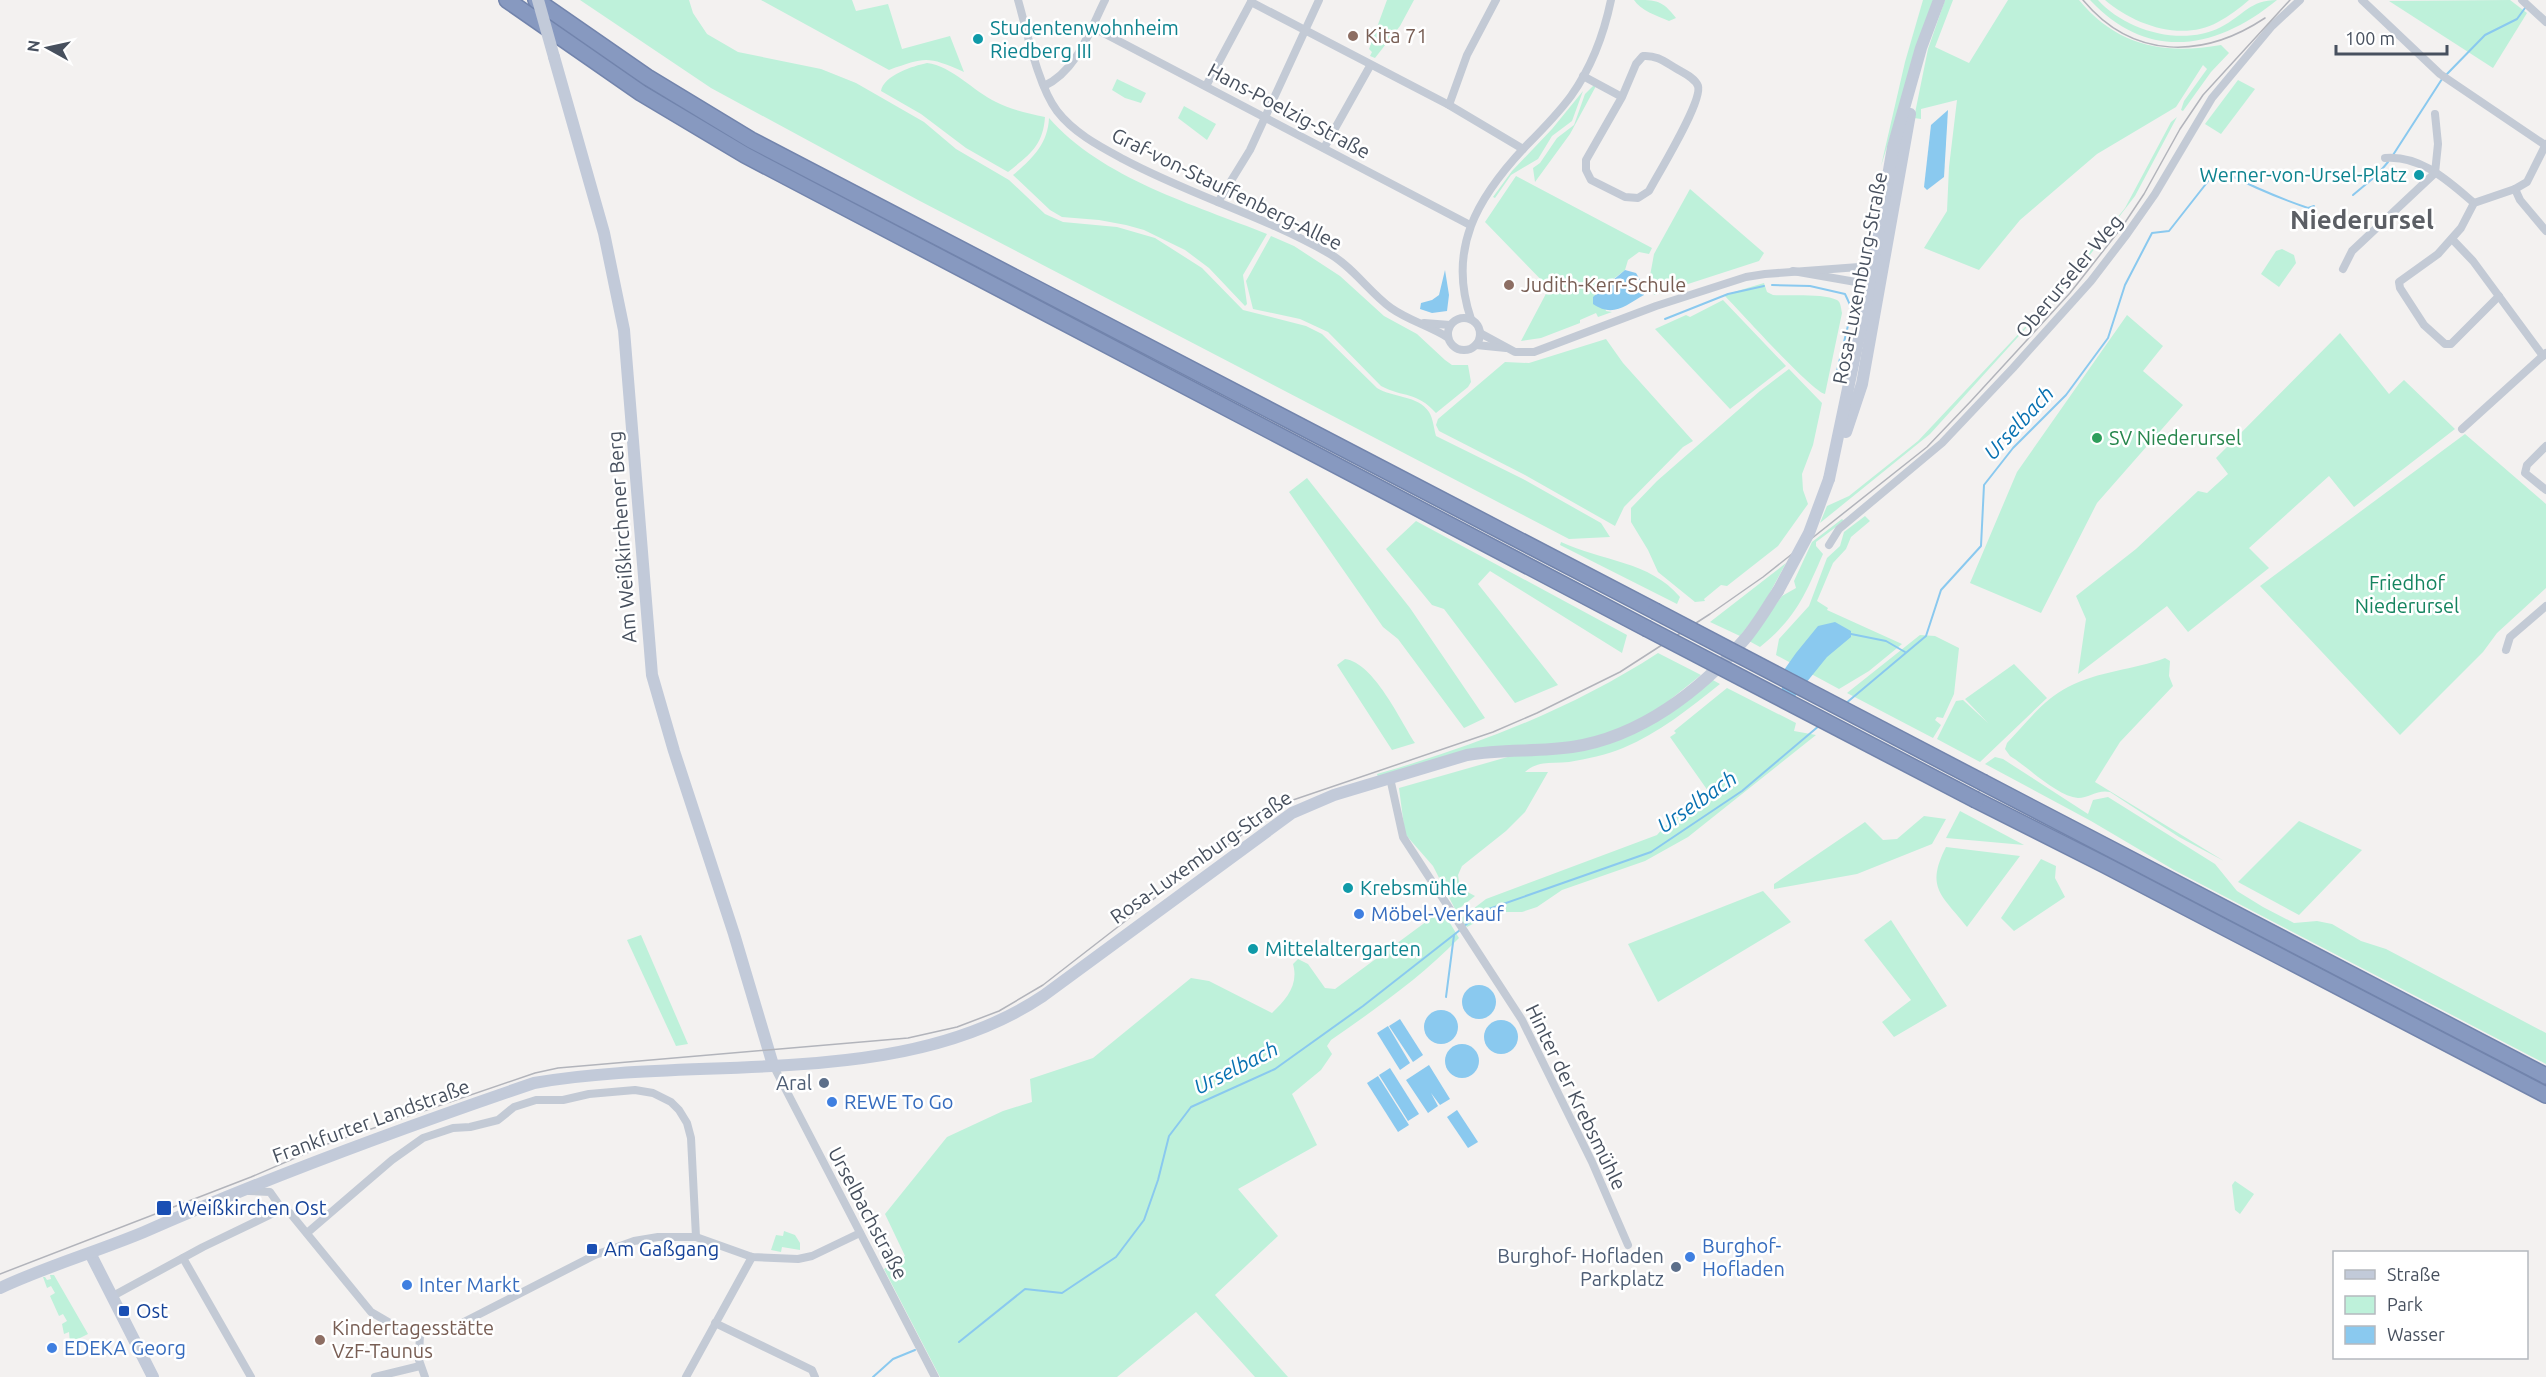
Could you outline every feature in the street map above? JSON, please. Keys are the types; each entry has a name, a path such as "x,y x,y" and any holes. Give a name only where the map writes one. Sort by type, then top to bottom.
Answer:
{"highway":[{"path":"507,0 641,93 745,155 1646,628 2546,1095"},
{"path":"537,0 647,77 761,145 2546,1076"}],"main road":[{"name":"Am Weißkirchener Berg","path":"537,0 604,233 624,330 652,675 674,751 734,934 772,1065"},
{"name":"Rosa-Luxemburg-Straße","path":"1829,479 1869,286 1893,147 1921,48 1939,0"},
{"name":"Rosa-Luxemburg-Straße","path":"772,1065 880,1055 949,1039 999,1020 1042,996 1292,813 1334,795 1421,768 1485,752 1549,749 1585,744 1624,733 1669,708 1706,679 1745,640 1778,591 1809,533 1862,384 1908,124 1913,80"},
{"name":"Frankfurter Landstraße","path":"0,1288 32,1273 90,1252 352,1146 534,1083 601,1075 772,1065"},
{"path":"90,1252 153,1377"}],"street":[{"name":"Graf-von-Stauffenberg-Allee","path":"1018,0 1044,86 1058,112 1083,136 1146,171 1261,220 1331,255 1355,273 1390,308 1448,337 1454,348 1466,351 1476,345 1506,348"},
{"path":"1044,86 1064,74 1105,0"},
{"path":"1218,202 1250,150 1266,118 1319,0"},
{"path":"1449,105 1467,55 1496,0"},
{"path":"1460,318 1463,289 1462,258 1470,225 1494,186 1523,149 1553,119 1571,96 1583,76 1606,25 1611,0"},
{"name":"Oberurseler Weg","path":"1829,545 1839,529 1942,443 2091,281 2155,194 2212,98 2272,26 2300,0"},
{"path":"2362,0 2440,74 2546,147 2527,182 2515,189 2474,203 2452,239 2438,255 2399,282 2400,288 2424,325 2445,344 2451,345 2499,296"},
{"path":"2522,0 2546,22"},
{"path":"1206,86 1251,1 1305,32 1449,105 1523,149"},
{"name":"Hans-Poelzig-Straße","path":"1092,27 1470,225"},
{"path":"1653,55 1663,60 1691,77 1698,86 1699,96 1692,113 1649,191 1638,198 1625,197 1591,180 1586,170 1586,160 1622,97 1636,64 1643,56 1653,55"},
{"path":"1324,148 1370,66"},
{"path":"1583,76 1622,97"},
{"path":"2343,269 2352,250 2435,173 2438,144 2434,114"},
{"path":"2385,158 2399,157 2424,165 2474,203"},
{"path":"2515,189 2520,200 2546,231"},
{"path":"2452,239 2473,261 2544,354 2462,429"},
{"name":"Graf-von-Stauffenberg-Allee","path":"1480,333 1522,354 1534,352 1656,306 1746,277 1793,271 1872,268"},
{"path":"1869,286 1881,280 1878,272 1872,268"},
{"name":"Graf-von-Stauffenberg-Allee","path":"1793,271 1869,286"},
{"path":"1463,289 1472,319 1478,325 1480,333 1476,345"},
{"path":"1448,337 1450,325 1460,318 1472,319"},
{"name":"Graf-von-Stauffenberg-Allee","path":"1420,323 1450,325"},
{"path":"2546,446 2527,465 2525,473 2546,490"},
{"path":"2506,650 2510,637 2546,606"},
{"name":"Hinter der Krebsmühle","path":"1390,778 1403,837 1522,1020 1622,1226 1628,1245"},
{"name":"Urselbachstraße","path":"772,1065 935,1377"},
{"path":"307,1233 392,1160 406,1149 415,1146 423,1138 453,1128 470,1127 498,1120 514,1107 536,1100 563,1100 589,1094 635,1090 653,1093 664,1098 679,1110 687,1122 691,1138 696,1238"},
{"path":"243,1191 270,1192 282,1209 290,1213 307,1233 371,1312 394,1326 420,1332 434,1332 458,1325 547,1278 627,1243 658,1237 696,1238 752,1257 779,1260 806,1258 860,1233"},
{"path":"111,1297 282,1209"},
{"path":"686,1377 752,1257"},
{"path":"183,1258 251,1377"},
{"path":"715,1323 812,1370 815,1377"},
{"path":"420,1332 418,1352 420,1366 425,1377"},
{"path":"375,1377 420,1366"}],"green space":[{"path":"580,0 689,0 693,13 707,34 738,52 821,69 856,83 924,122 956,149 1009,180 1045,214 1063,222 1117,227 1155,238 1202,268 1243,310 1306,326 1322,334 1377,388 1424,406 1432,417 1436,436 1523,479 1601,523 1610,537 1569,539 918,200 711,88"},
{"path":"761,0 852,0 856,11 888,4 902,49 950,36 964,72 942,63 926,60 889,70"},
{"path":"1387,0 1414,0 1400,26 1375,58 1370,56 1372,52 1369,49"},
{"path":"1634,0 1648,0 1663,4 1676,18 1669,21 1659,17 1645,10"},
{"path":"1923,0 1933,0 1881,166 1905,62"},
{"path":"1945,0 1953,0 1935,47 1969,63 2008,0 2079,0 2109,28 2143,44 2180,49 2221,45 2229,53 2211,72 2183,111 2181,110 2184,101 2207,69 2203,65 2176,107 2097,154 2020,220 1979,270 1924,248 1947,211 1949,167 1957,100 1921,109 1921,119 1914,118 1928,49"},
{"path":"2090,0 2098,0 2124,20 2155,33 2189,36 2221,27 2253,5 2277,0 2254,17 2230,30 2206,38 2182,42 2159,40 2135,33 2112,20"},
{"path":"2105,0 2249,0 2218,22 2189,31 2159,28 2144,23 2130,17"},
{"path":"2510,0 2527,13 2493,68 2389,1"},
{"path":"927,63 954,74 1002,105 1045,117 1044,127 1034,149 1008,172 966,148 921,114 881,91 887,80 893,76"},
{"path":"1117,79 1146,93 1141,103 1125,98 1112,90"},
{"path":"2238,80 2255,89 2221,134 2205,124"},
{"path":"1594,85 1596,86 1570,134 1535,182 1533,168 1540,163 1557,138 1574,125 1585,94"},
{"path":"1583,91 1572,121 1552,136 1538,159 1511,175 1495,198 1493,197 1512,171 1552,129"},
{"path":"1184,106 1216,124 1207,140 1178,118"},
{"path":"2177,117 2135,196 2076,273 1930,434 1820,523 1827,506 1849,496 1918,441 2057,293 2125,208 2171,122"},
{"path":"1049,118 1070,139 1122,173 1151,188 1267,234 1243,275 1247,304 1245,306 1209,268 1185,250 1144,230 1099,220 1062,217 1050,210 1013,175 1038,150 1046,136"},
{"path":"1516,176 1652,248 1649,254 1639,252 1628,260 1625,270 1598,291 1606,311 1612,312 1598,317 1596,313 1580,320 1580,323 1541,338 1521,341 1549,288 1485,222"},
{"path":"1690,189 1764,253 1759,261 1654,295 1650,276 1654,254"},
{"path":"1271,236 1294,246 1340,276 1384,316 1417,334 1452,365 1468,365 1471,382 1468,387 1436,413 1416,398 1381,386 1328,332 1300,319 1253,309 1246,281"},
{"path":"2282,249 2294,255 2296,263 2279,287 2261,274 2276,251"},
{"path":"1764,283 1767,292 1773,295 1824,296 1839,302 1842,313 1825,394 1805,379 1724,295"},
{"path":"1723,300 1786,366 1730,409 1655,329 1686,315 1690,317"},
{"name":"SV Niederursel","path":"2127,315 2163,346 2143,371 2183,405 2097,503 2041,613 1970,583 2017,472"},
{"path":"2340,333 2389,394 2404,380 2455,429 2354,507 2329,476 2249,548 2269,568 2188,632 2167,606 2078,674 2086,619 2076,596 2136,549 2198,491 2207,493 2228,474 2216,458"},
{"path":"1606,339 1623,363 1693,441 1683,447 1624,507 1615,526 1525,475 1439,431 1436,425 1438,419 1505,362 1529,363"},
{"path":"1789,369 1822,403 1813,445 1802,474 1803,490 1808,504 1778,546 1727,586 1721,585 1704,599 1705,601 1695,602 1658,572 1631,522 1631,508 1657,481 1760,391"},
{"name":"Friedhof Niederursel","path":"2465,434 2546,504 2546,588 2497,633 2483,652 2400,735 2260,586"},
{"path":"1307,478 1410,608 1485,718 1464,728 1398,639 1383,627 1289,492"},
{"path":"1865,516 1870,521 1851,537 1846,549 1833,563 1817,601 1828,608 1827,610 1902,644 1869,671 1839,689 1776,655 1779,639 1809,606 1827,558 1840,546 1844,532"},
{"path":"1842,519 1844,521 1816,542 1816,546 1823,554 1805,594 1791,616 1760,647 1749,641 1782,596 1796,588 1794,581 1812,542"},
{"path":"1416,521 1627,635 1622,653 1490,571 1478,584 1558,685 1515,703 1444,609 1432,605 1386,549"},
{"path":"1561,542 1624,563 1654,576 1680,597 1677,604 1560,545"},
{"path":"1786,563 1767,601 1740,636 1710,622"},
{"path":"1920,635 1935,636 1959,648 1954,694 1943,718 1937,717 1935,720 1941,725 1933,738 1847,693"},
{"path":"1658,653 1701,675 1661,707 1626,727 1580,742 1465,750 1378,777 1377,774 1486,738 1557,709 1592,692"},
{"path":"2165,658 2170,661 2169,676 2173,686 2120,742 2095,782 2224,861 2179,837 2110,792 2078,798 2061,792 2010,756 2005,749 2007,743 2035,712 2059,692 2091,677"},
{"path":"1345,659 1356,663 1376,681 1415,743 1392,750 1337,665"},
{"path":"2014,664 2047,698 1980,762 1937,739 1956,701 1963,700 1988,723 1965,699"},
{"path":"1711,679 1720,684 1674,719 1636,742 1603,755 1569,762 1540,764 1525,772 1548,772 1525,812 1506,831 1462,866 1458,875 1460,888 1475,896 1456,911 1433,866 1405,834 1399,788 1511,756 1601,746"},
{"path":"1727,688 1796,723 1794,731 1816,735 1688,837 1645,861 1562,890 1537,907 1522,912 1495,912 1467,927 1460,919 1486,899 1657,835 1669,822 1682,813 1713,798 1670,737 1676,733 1674,731"},
{"path":"1995,757 2003,759 2088,814 2093,800 2108,797 2215,864 2237,891 2263,907 2294,923 2317,921 2332,924 2361,941 2386,949 2546,1033 2546,1064 2174,870 2091,821 1985,764"},
{"path":"1960,811 2024,845 1946,838"},
{"path":"1924,816 1946,819 1932,844 1857,874 1774,889 1774,884 1865,822 1883,840 1897,839"},
{"path":"2299,821 2362,850 2299,915 2238,882"},
{"path":"1946,847 2020,856 1967,927 1939,890 1937,872"},
{"path":"2041,859 2056,866 2055,878 2065,897 2014,931 2001,918"},
{"path":"1763,891 1791,922 1658,1002 1628,944"},
{"path":"1442,910 1459,938 1413,979 1331,1040 1327,1046 1332,1054 1321,1070 1292,1094 1317,1145 1238,1189 1278,1236 1215,1295 1288,1377 1255,1377 1196,1312 1117,1377 940,1377 884,1269 905,1256 885,1214 947,1137 1003,1111 1032,1102 1030,1079 1093,1058 1191,978 1209,981 1272,1013 1290,992 1294,979 1293,964 1298,959 1308,964 1325,988 1335,989"},
{"path":"1891,920 1947,1006 1894,1037 1882,1022 1911,1000 1864,940"},
{"path":"641,935 688,1044 676,1046 627,940"},
{"path":"2235,1181 2254,1194 2240,1214 2235,1210 2232,1185"},
{"path":"784,1231 795,1235 800,1243 800,1250 782,1247 781,1252 771,1250 776,1235 783,1236"},
{"path":"50,1275 54,1275 88,1334 70,1343 69,1332 64,1334 62,1324 67,1321 63,1314 59,1316 50,1296 55,1293 51,1286 47,1288 43,1277 47,1280 51,1279"}],"water":[{"path":"1948,110 1944,177 1927,190 1924,187 1931,125"},
{"path":"1445,270 1449,295 1447,311 1432,313 1420,309 1421,303 1439,295"},
{"path":"1625,270 1636,273 1642,283 1644,295 1613,310 1600,308 1593,304 1593,297"},
{"path":"1835,622 1851,631 1851,637 1827,657 1793,699 1781,696 1784,670 1796,653 1818,626"},
{"path":"1479,985 1491,990 1496,1002 1491,1014 1479,1019 1467,1014 1462,1002 1467,990"},
{"path":"1441,1010 1453,1015 1458,1027 1453,1039 1441,1044 1429,1039 1424,1027 1429,1015"},
{"path":"1400,1019 1423,1055 1413,1062 1389,1026"},
{"path":"1501,1020 1513,1025 1518,1037 1513,1049 1501,1054 1489,1049 1484,1037 1489,1025"},
{"path":"1388,1026 1410,1063 1400,1070 1377,1033"},
{"path":"1462,1044 1474,1049 1479,1061 1474,1073 1462,1078 1450,1073 1445,1061 1450,1049"},
{"path":"1429,1065 1450,1099 1440,1105 1431,1093 1438,1106 1428,1113 1406,1080"},
{"path":"1390,1068 1419,1114 1408,1121 1379,1075"},
{"path":"1378,1076 1409,1125 1398,1132 1367,1083"},
{"path":"1457,1110 1478,1142 1468,1148 1447,1117"}],"waterway":[{"name":"Urselbach","path":"2446,75 2485,35 2517,19 2525,8"},
{"name":"Urselbach","path":"2393,155 2442,79"},
{"name":"Urselbach","path":"2353,195 2377,175 2388,162"},
{"name":"Urselbach","path":"1845,704 1926,636 1941,590 1981,546 1984,485 2013,448 2066,395 2108,338 2125,285 2152,233 2169,231 2209,180 2226,173 2256,188 2308,208 2314,206"},
{"path":"1772,285 1810,286 1845,294 1852,309 1837,371"},
{"path":"1665,319 1728,294 1764,286"},
{"path":"1851,634 1886,641 1905,652"},
{"name":"Urselbach","path":"1464,926 1486,910 1651,852 1742,791 1820,725"},
{"name":"Urselbach","path":"959,1342 1025,1289 1062,1293 1116,1257 1144,1220 1158,1180 1169,1136 1191,1107 1275,1069 1363,1006 1460,930"},
{"path":"1446,997 1454,935"},
{"name":"Urselbach","path":"873,1377 893,1359 915,1350"}],"tram line":[{"path":"2083,0 2103,20 2124,34 2146,43 2170,47 2193,46 2217,41 2265,18"},
{"path":"0,1274 251,1177 330,1143 535,1073 558,1068 908,1038 957,1027 999,1011 1043,985 1186,874 1290,801 1493,732 1620,672 1763,577 1927,447 2070,293 2122,227 2144,194 2180,129 2203,95 2290,0"}],"place":[{"name":"Kita 71","path":"1353,36"},
{"name":"Studentenwohnheim Riedberg III","path":"978,39"},
{"name":"Werner-von-Ursel-Platz","path":"2419,175"},
{"name":"Judith-Kerr-Schule","path":"1509,285"},
{"name":"SV Niederursel","path":"2097,438"},
{"name":"Krebsmühle","path":"1348,888"},
{"name":"Möbel-Verkauf","path":"1359,914"},
{"name":"Mittelaltergarten","path":"1253,949"},
{"name":"Aral","path":"824,1083"},
{"name":"REWE To Go","path":"832,1102"},
{"name":"Weißkirchen Ost","path":"164,1208"},
{"name":"Am Gaßgang","path":"592,1249"},
{"name":"Burghof- Hofladen","path":"1690,1257"},
{"name":"Burghof- Hofladen Parkplatz","path":"1676,1267"},
{"name":"Inter Markt","path":"407,1285"},
{"name":"Ost","path":"124,1311"},
{"name":"Kindertagesstätte VzF-Taunus","path":"320,1340"},
{"name":"EDEKA Georg","path":"52,1348"}],"district":[{"name":"Niederursel","path":"2362,220"}]}
